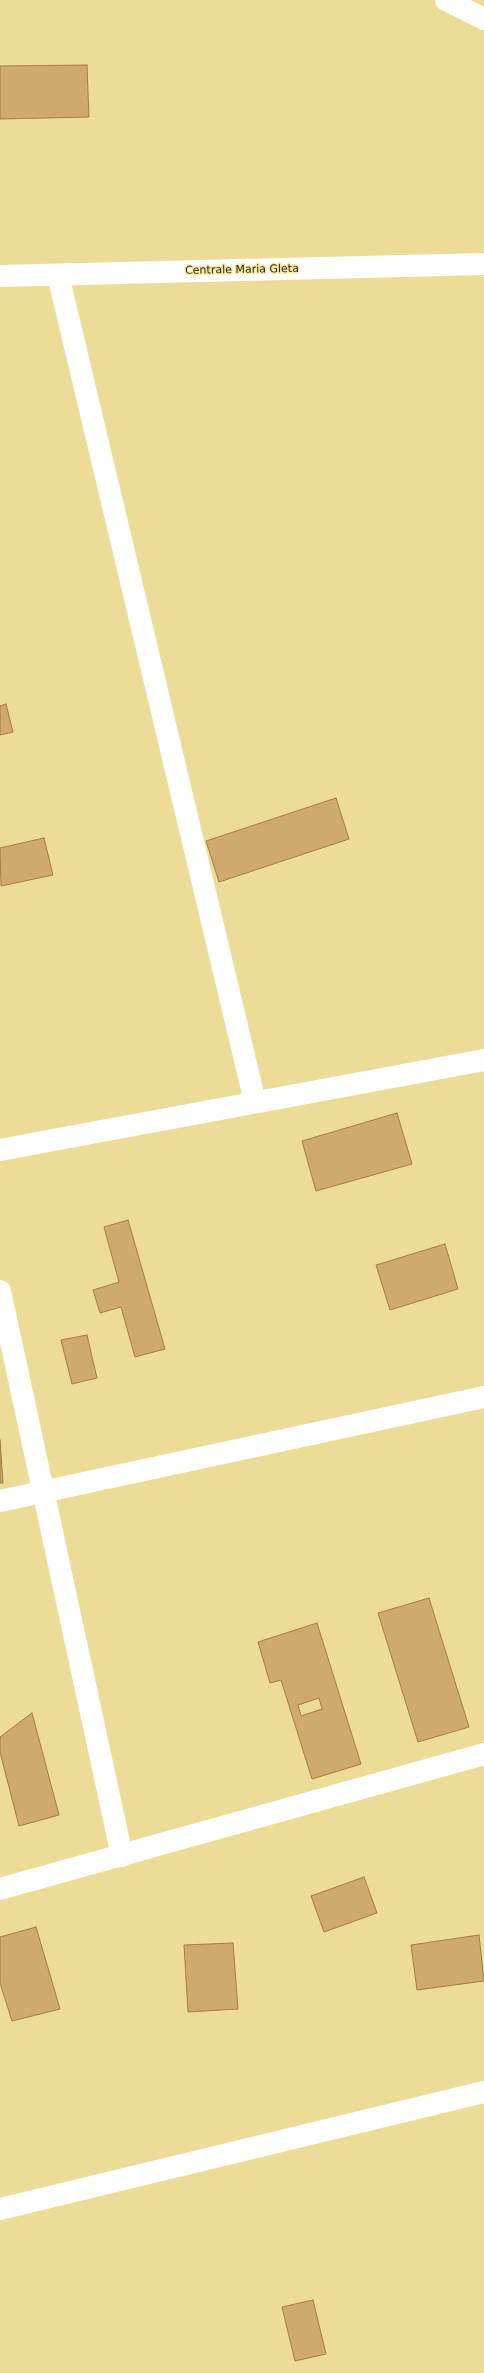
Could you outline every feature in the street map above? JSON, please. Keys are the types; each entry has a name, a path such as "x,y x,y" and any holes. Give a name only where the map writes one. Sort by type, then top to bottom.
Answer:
{"street":[{"path":"446,0 484,18"},
{"name":"Centrale Maria Gleta","path":"0,276 484,264"},
{"path":"58,275 255,1102"},
{"path":"0,1150 484,1060"},
{"path":"0,1291 122,1856"},
{"path":"0,1500 484,1397"},
{"path":"0,1889 484,1754"},
{"path":"0,2209 484,2092"}],"building":[{"path":"87,65 89,117 0,119 0,66"},
{"path":"6,704 13,732 0,735 0,706"},
{"path":"336,798 349,839 219,882 206,841"},
{"path":"44,838 53,875 1,886 0,848"},
{"path":"397,1113 412,1164 316,1191 302,1141"},
{"path":"128,1220 165,1349 135,1357 121,1307 100,1313 93,1290 119,1282 104,1227"},
{"path":"445,1244 458,1289 390,1310 376,1265"},
{"path":"87,1335 97,1378 72,1384 61,1340"},
{"path":"0,1440 3,1483 0,1483"},
{"path":"429,1598 469,1727 418,1742 378,1613"},
{"path":"317,1623 361,1764 312,1779 281,1680 270,1683 258,1642","holes":["319,1698 322,1709 301,1716 298,1705"]},
{"path":"32,1713 59,1815 19,1826 0,1752 0,1737"},
{"path":"364,1877 377,1913 324,1932 311,1896"},
{"path":"36,1927 60,2009 12,2021 0,1983 0,1937"},
{"path":"479,1935 484,1981 417,1990 411,1945"},
{"path":"233,1943 238,2009 188,2012 184,1945"},
{"path":"313,2300 326,2354 295,2361 282,2307"}]}
